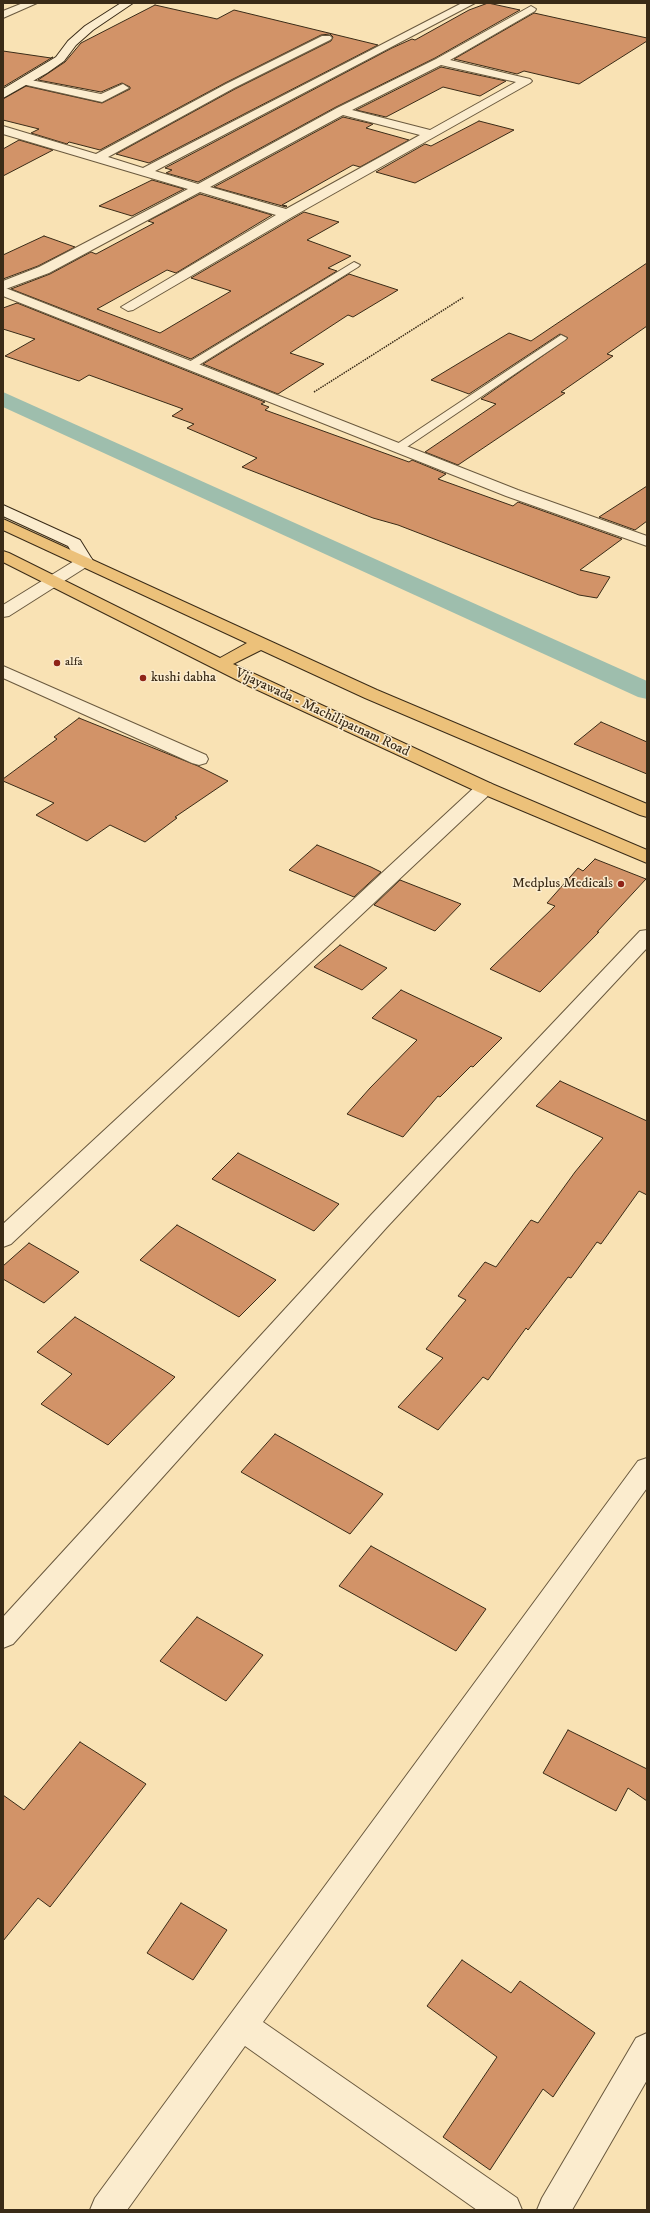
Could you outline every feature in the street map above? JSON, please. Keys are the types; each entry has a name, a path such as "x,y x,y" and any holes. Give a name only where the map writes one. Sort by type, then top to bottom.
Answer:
{"highway":[{"path":"3,524 371,694 647,811"},
{"name":"Vijayawada - Machilipatnam Road","path":"3,556 54,580 218,665 485,788 647,857"},
{"path":"218,665 261,643"}],"street":[{"path":"3,15 32,3"},
{"path":"5,92 26,82 60,59 72,43 89,28 128,3"},
{"path":"146,171 470,3"},
{"path":"3,286 51,267 341,110 440,61 531,9"},
{"path":"99,157 230,86 326,38"},
{"path":"128,307 287,214 526,81 440,61"},
{"path":"26,82 102,98 123,88"},
{"path":"341,110 432,134"},
{"path":"3,139 9,131 287,214"},
{"path":"3,290 512,494 647,541"},
{"path":"3,510 74,542 85,561 3,612"},
{"path":"3,671 199,759"},
{"path":"3,1238 485,788"},
{"path":"3,1636 379,1221 647,936"},
{"path":"108,2210 647,1468"},
{"path":"241,2025 505,2210"},
{"path":"554,2210 647,2049"}],"lane":[{"path":"190,365 354,265"},
{"path":"397,448 561,338"}],"path":[{"path":"292,406 464,297"}],"building":[{"path":"488,3 520,10 435,58 336,107 198,182 166,173 172,170 165,168 392,48 412,39 415,40 469,10"},
{"path":"155,5 217,19 234,10 378,45 149,163 116,154 235,89 331,41 333,37 330,34 321,35 225,83 100,150 69,142 67,144 31,133 39,129 3,120 3,99 26,86 102,103 130,89 130,87 122,83 101,92 38,80 65,62 81,43"},
{"path":"534,13 647,38 647,41 579,84 524,71 517,74 454,59"},
{"path":"3,51 51,58 53,57 3,87"},
{"path":"441,67 506,81 480,96 443,87 386,117 356,110"},
{"path":"343,117 373,124 366,128 409,140 360,167 353,165 282,205 287,206 286,207 214,187"},
{"path":"479,121 514,130 415,183 376,172 425,144 431,146"},
{"path":"19,140 53,150 3,176 3,149"},
{"path":"152,180 184,189 132,216 99,206"},
{"path":"200,194 272,215 176,273 167,270 97,309 160,333 231,291 191,278 304,212 339,222 307,240 351,256 328,268 337,271 191,359 11,289 50,274 91,252 96,254 154,223 148,221"},
{"path":"44,236 75,247 38,266 3,279 3,255"},
{"path":"647,263 647,326 607,354 613,356 561,392 565,393 458,465 425,452 496,404 481,399 568,338 560,334 469,394 431,380 509,333 531,341"},
{"path":"349,274 398,290 353,317 348,315 290,353 324,364 278,394 203,364"},
{"path":"17,303 265,402 261,404 269,407 265,410 409,462 412,460 446,474 438,479 513,506 518,502 622,539 580,570 610,577 597,598 579,595 242,467 257,458 187,428 194,424 172,416 183,409 89,375 79,381 5,356 35,339 3,329 3,308"},
{"path":"647,486 647,521 635,530 599,517"},
{"path":"79,718 198,766 228,781 175,817 177,818 145,842 110,825 87,841 36,815 54,803 3,781 3,779 57,739 54,737"},
{"path":"601,722 647,742 647,774 574,744"},
{"path":"317,845 381,872 354,897 289,870"},
{"path":"595,859 646,879 597,932 599,932 540,992 490,969 555,906 547,903 578,868 583,871"},
{"path":"400,880 461,904 435,931 374,905"},
{"path":"340,945 387,968 362,990 314,967"},
{"path":"401,990 502,1038 440,1097 438,1096 403,1137 347,1114 417,1040 372,1018"},
{"path":"560,1081 647,1121 647,1195 639,1191 601,1244 597,1242 571,1278 568,1277 528,1330 526,1328 488,1380 483,1377 438,1430 398,1407 443,1358 426,1349 466,1300 458,1296 485,1262 496,1267 531,1220 538,1223 575,1172 603,1138 536,1106"},
{"path":"238,1153 339,1204 314,1231 212,1179"},
{"path":"177,1225 276,1280 239,1317 140,1260"},
{"path":"29,1243 79,1272 44,1303 3,1279 3,1266"},
{"path":"75,1317 175,1377 108,1445 41,1404 72,1374 37,1352"},
{"path":"275,1434 383,1494 350,1534 241,1472"},
{"path":"371,1546 486,1609 456,1651 339,1586"},
{"path":"197,1617 263,1655 226,1701 160,1661"},
{"path":"568,1730 647,1769 647,1801 628,1788 616,1811 543,1773"},
{"path":"80,1742 146,1784 50,1907 38,1898 3,1941 3,1795 24,1810"},
{"path":"181,1903 227,1930 193,1980 147,1953"},
{"path":"462,1960 511,1993 520,1981 595,2033 553,2097 543,2089 490,2170 443,2137 497,2057 427,2006"}],"waterway":[{"path":"3,399 647,691"}],"place":[{"name":"alfa","path":"57,663"},
{"name":"kushi dabha","path":"143,678"},
{"name":"Medplus Medicals","path":"621,884"}]}
